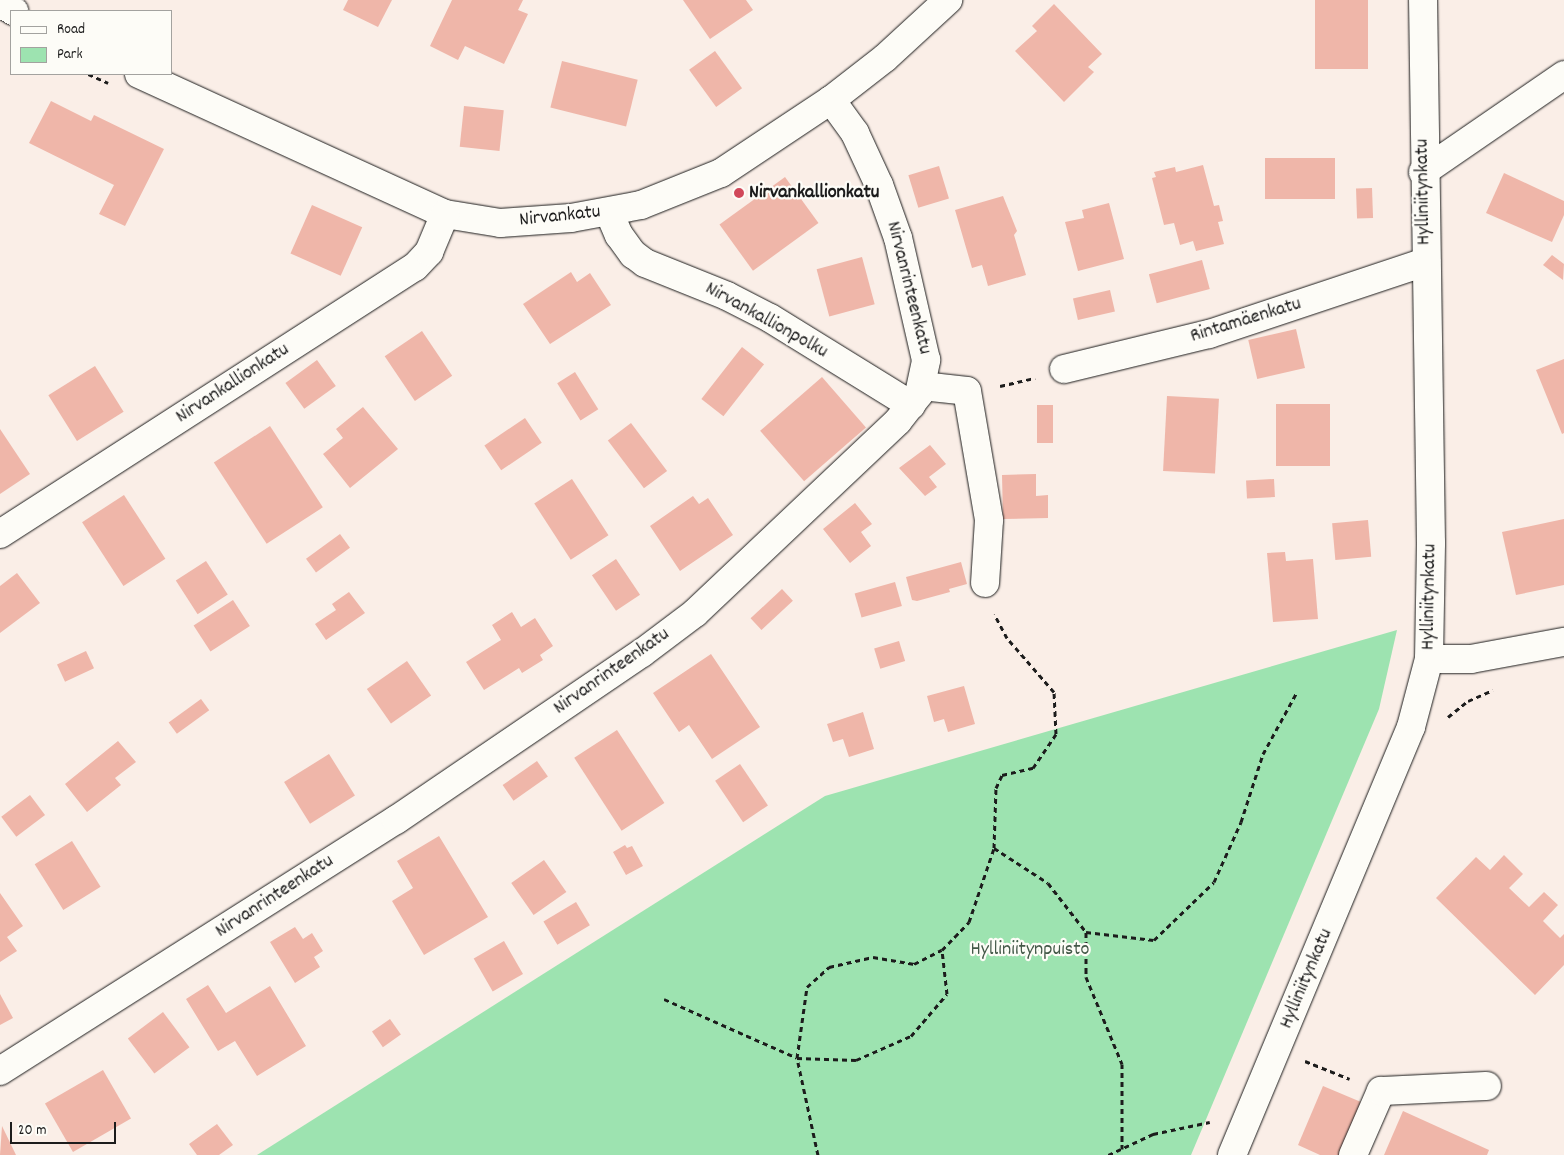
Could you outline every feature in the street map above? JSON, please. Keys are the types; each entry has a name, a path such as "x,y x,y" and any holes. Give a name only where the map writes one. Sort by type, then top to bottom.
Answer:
{"street":[{"name":"Nirvankatu","path":"141,75 445,214 500,223 609,212 666,196 721,173 831,100 885,58 948,0"},
{"name":"Hylliniitynkatu","path":"1232,1155 1411,727 1429,659 1432,592 1423,172 1423,0"},
{"path":"0,4 12,10"},
{"path":"1423,172 1564,75"},
{"name":"Nirvanrinteenkatu","path":"0,1071 396,820 642,653 695,613 916,396 926,360 895,230 879,185 855,133 831,100"},
{"name":"Nirvankallionpolku","path":"609,212 619,235 632,254 645,263 727,296 916,396"},
{"name":"Nirvankallionkatu","path":"0,534 414,267 429,252 445,214"},
{"name":"Rintamäenkatu","path":"1064,369 1209,334 1426,262"},
{"path":"916,396 967,392 989,520 985,583"},
{"path":"1429,659 1471,659 1564,642"},
{"path":"1354,1155 1381,1091 1487,1086"}],"path":[{"path":"90,75 115,86"},
{"path":"967,392 1016,384 1064,369"},
{"path":"818,1155 797,1058 807,987 829,967 873,957 914,964 942,950 969,922 994,848 996,788 1002,775 1033,768 1056,734 1054,692 996,623 985,583"},
{"path":"1411,727 1433,735 1448,716 1468,701 1498,688"},
{"path":"1086,932 1154,940 1214,882 1241,822 1263,754 1297,692"},
{"path":"994,848 1048,883 1086,932 1086,977 1122,1064 1122,1149"},
{"path":"664,999 797,1058 856,1060 911,1036 948,994 942,950"},
{"path":"1277,1050 1381,1091"},
{"path":"1108,1155 1153,1134 1214,1121 1210,1130"}],"green space":[{"name":"Hylliniitynpuisto","path":"1397,630 1379,709 1191,1155 257,1155 825,796"}],"building":[{"path":"348,0 392,0 378,27 343,10"},
{"path":"452,0 523,0 518,10 528,14 504,64 465,46 458,60 430,46"},
{"path":"683,0 746,0 753,10 710,39"},
{"path":"1315,0 1368,0 1368,69 1315,69"},
{"path":"1054,4 1102,54 1088,67 1094,72 1064,102 1015,51 1037,31 1032,26"},
{"path":"715,51 742,88 716,107 689,70"},
{"path":"562,61 638,80 626,126 550,108"},
{"path":"51,101 91,121 94,115 164,149 125,226 99,214 114,185 29,143"},
{"path":"464,106 504,110 499,151 460,147"},
{"path":"1265,158 1335,158 1335,199 1265,199"},
{"path":"1203,165 1214,206 1219,205 1223,221 1218,222 1224,244 1196,251 1193,241 1180,245 1174,223 1164,225 1152,178 1156,177 1154,172 1175,167 1176,172"},
{"path":"939,166 949,199 918,208 908,175"},
{"path":"1504,173 1564,201 1564,215 1552,242 1486,213"},
{"path":"785,177 819,223 753,271 719,225"},
{"path":"1372,188 1373,218 1357,219 1356,189"},
{"path":"1003,196 1017,231 1014,235 1026,275 988,286 982,265 972,268 955,210"},
{"path":"1109,203 1124,259 1078,271 1065,222 1084,218 1082,210"},
{"path":"312,205 362,227 341,276 290,253"},
{"path":"1552,255 1564,264 1563,280 1543,265"},
{"path":"862,257 875,304 829,316 817,269"},
{"path":"1202,260 1210,289 1157,303 1149,274"},
{"path":"571,272 577,282 590,273 611,305 550,344 523,304"},
{"path":"1110,290 1115,311 1078,320 1073,299"},
{"path":"1296,329 1305,368 1257,379 1248,340"},
{"path":"422,331 452,376 415,401 385,356"},
{"path":"742,347 764,364 723,416 701,399"},
{"path":"1564,359 1564,433 1562,434 1536,370"},
{"path":"317,360 336,386 304,409 285,383"},
{"path":"95,366 124,412 77,441 48,395"},
{"path":"575,372 598,409 581,420 557,383"},
{"path":"822,377 866,428 804,481 760,431"},
{"path":"1167,396 1219,399 1215,474 1163,471"},
{"path":"1276,404 1330,404 1330,466 1276,466"},
{"path":"1037,405 1053,405 1053,443 1037,443"},
{"path":"363,407 398,449 350,488 323,454 343,438 336,429"},
{"path":"525,418 542,443 501,470 484,445"},
{"path":"631,423 667,471 644,488 608,440"},
{"path":"270,426 323,507 267,544 214,462"},
{"path":"0,429 30,474 0,494"},
{"path":"930,445 946,464 929,477 937,487 925,496 899,468"},
{"path":"1036,474 1036,496 1048,495 1048,518 1003,519 1002,475"},
{"path":"572,479 608,535 571,560 534,504"},
{"path":"1274,479 1275,497 1247,498 1246,480"},
{"path":"124,495 165,559 123,586 82,522"},
{"path":"693,496 699,504 708,498 733,535 680,571 650,526"},
{"path":"855,503 872,524 861,532 871,546 850,563 823,529"},
{"path":"1564,519 1564,585 1516,595 1502,532"},
{"path":"1368,520 1371,557 1335,560 1332,523"},
{"path":"340,534 350,548 316,572 306,559"},
{"path":"1285,552 1286,561 1313,559 1318,619 1273,622 1267,553"},
{"path":"616,559 640,595 616,611 592,575"},
{"path":"206,561 228,595 198,614 176,581"},
{"path":"961,562 967,584 949,589 950,592 917,601 912,600 906,577"},
{"path":"17,573 40,603 0,633 0,586"},
{"path":"895,582 902,606 862,618 855,594"},
{"path":"782,589 793,601 761,630 751,618"},
{"path":"349,592 365,613 326,640 315,624 336,610 332,604"},
{"path":"233,600 250,626 210,652 194,626"},
{"path":"512,612 521,627 535,618 553,646 540,655 543,660 522,673 519,668 484,690 466,662 501,640 492,625"},
{"path":"899,641 905,661 880,669 874,649"},
{"path":"86,651 94,668 65,682 57,665"},
{"path":"711,654 760,727 712,759 689,725 679,732 653,693"},
{"path":"407,661 431,695 391,724 367,689"},
{"path":"964,686 975,724 948,732 944,719 934,722 927,696"},
{"path":"201,699 209,710 177,734 169,723"},
{"path":"863,712 874,749 849,757 843,739 833,742 827,724"},
{"path":"617,730 664,803 622,831 574,758"},
{"path":"118,741 136,762 115,778 121,785 87,812 65,784"},
{"path":"329,754 355,796 310,824 284,782"},
{"path":"537,761 548,777 513,801 503,785"},
{"path":"740,764 768,805 743,822 715,781"},
{"path":"30,795 45,815 16,837 1,817"},
{"path":"439,836 488,917 424,955 392,901 413,888 397,861"},
{"path":"72,841 101,887 63,910 35,864"},
{"path":"625,845 627,848 632,846 643,866 626,875 613,852"},
{"path":"1504,855 1523,874 1509,888 1529,907 1544,892 1558,905 1543,921 1560,938 1564,934 1564,965 1535,995 1436,898 1476,857 1490,870"},
{"path":"544,860 566,892 534,915 511,883"},
{"path":"0,893 23,926 7,937 17,951 0,962"},
{"path":"576,902 590,925 557,945 543,922"},
{"path":"295,927 303,939 312,933 323,951 314,957 320,967 295,983 270,942"},
{"path":"504,941 523,974 493,991 474,958"},
{"path":"208,985 226,1013 270,986 306,1046 257,1076 235,1041 218,1051 186,999"},
{"path":"0,994 13,1018 0,1025"},
{"path":"163,1012 189,1047 154,1074 128,1038"},
{"path":"390,1019 401,1035 383,1047 372,1032"},
{"path":"103,1070 131,1118 73,1152 45,1104"},
{"path":"1323,1086 1361,1102 1339,1155 1320,1155 1298,1145"},
{"path":"1403,1111 1489,1150 1487,1155 1384,1155"},
{"path":"217,1124 233,1145 219,1155 197,1155 189,1144"},
{"path":"2,1126 16,1155 0,1155"}],"place":[{"name":"Nirvankallionkatu","path":"739,193"}]}
